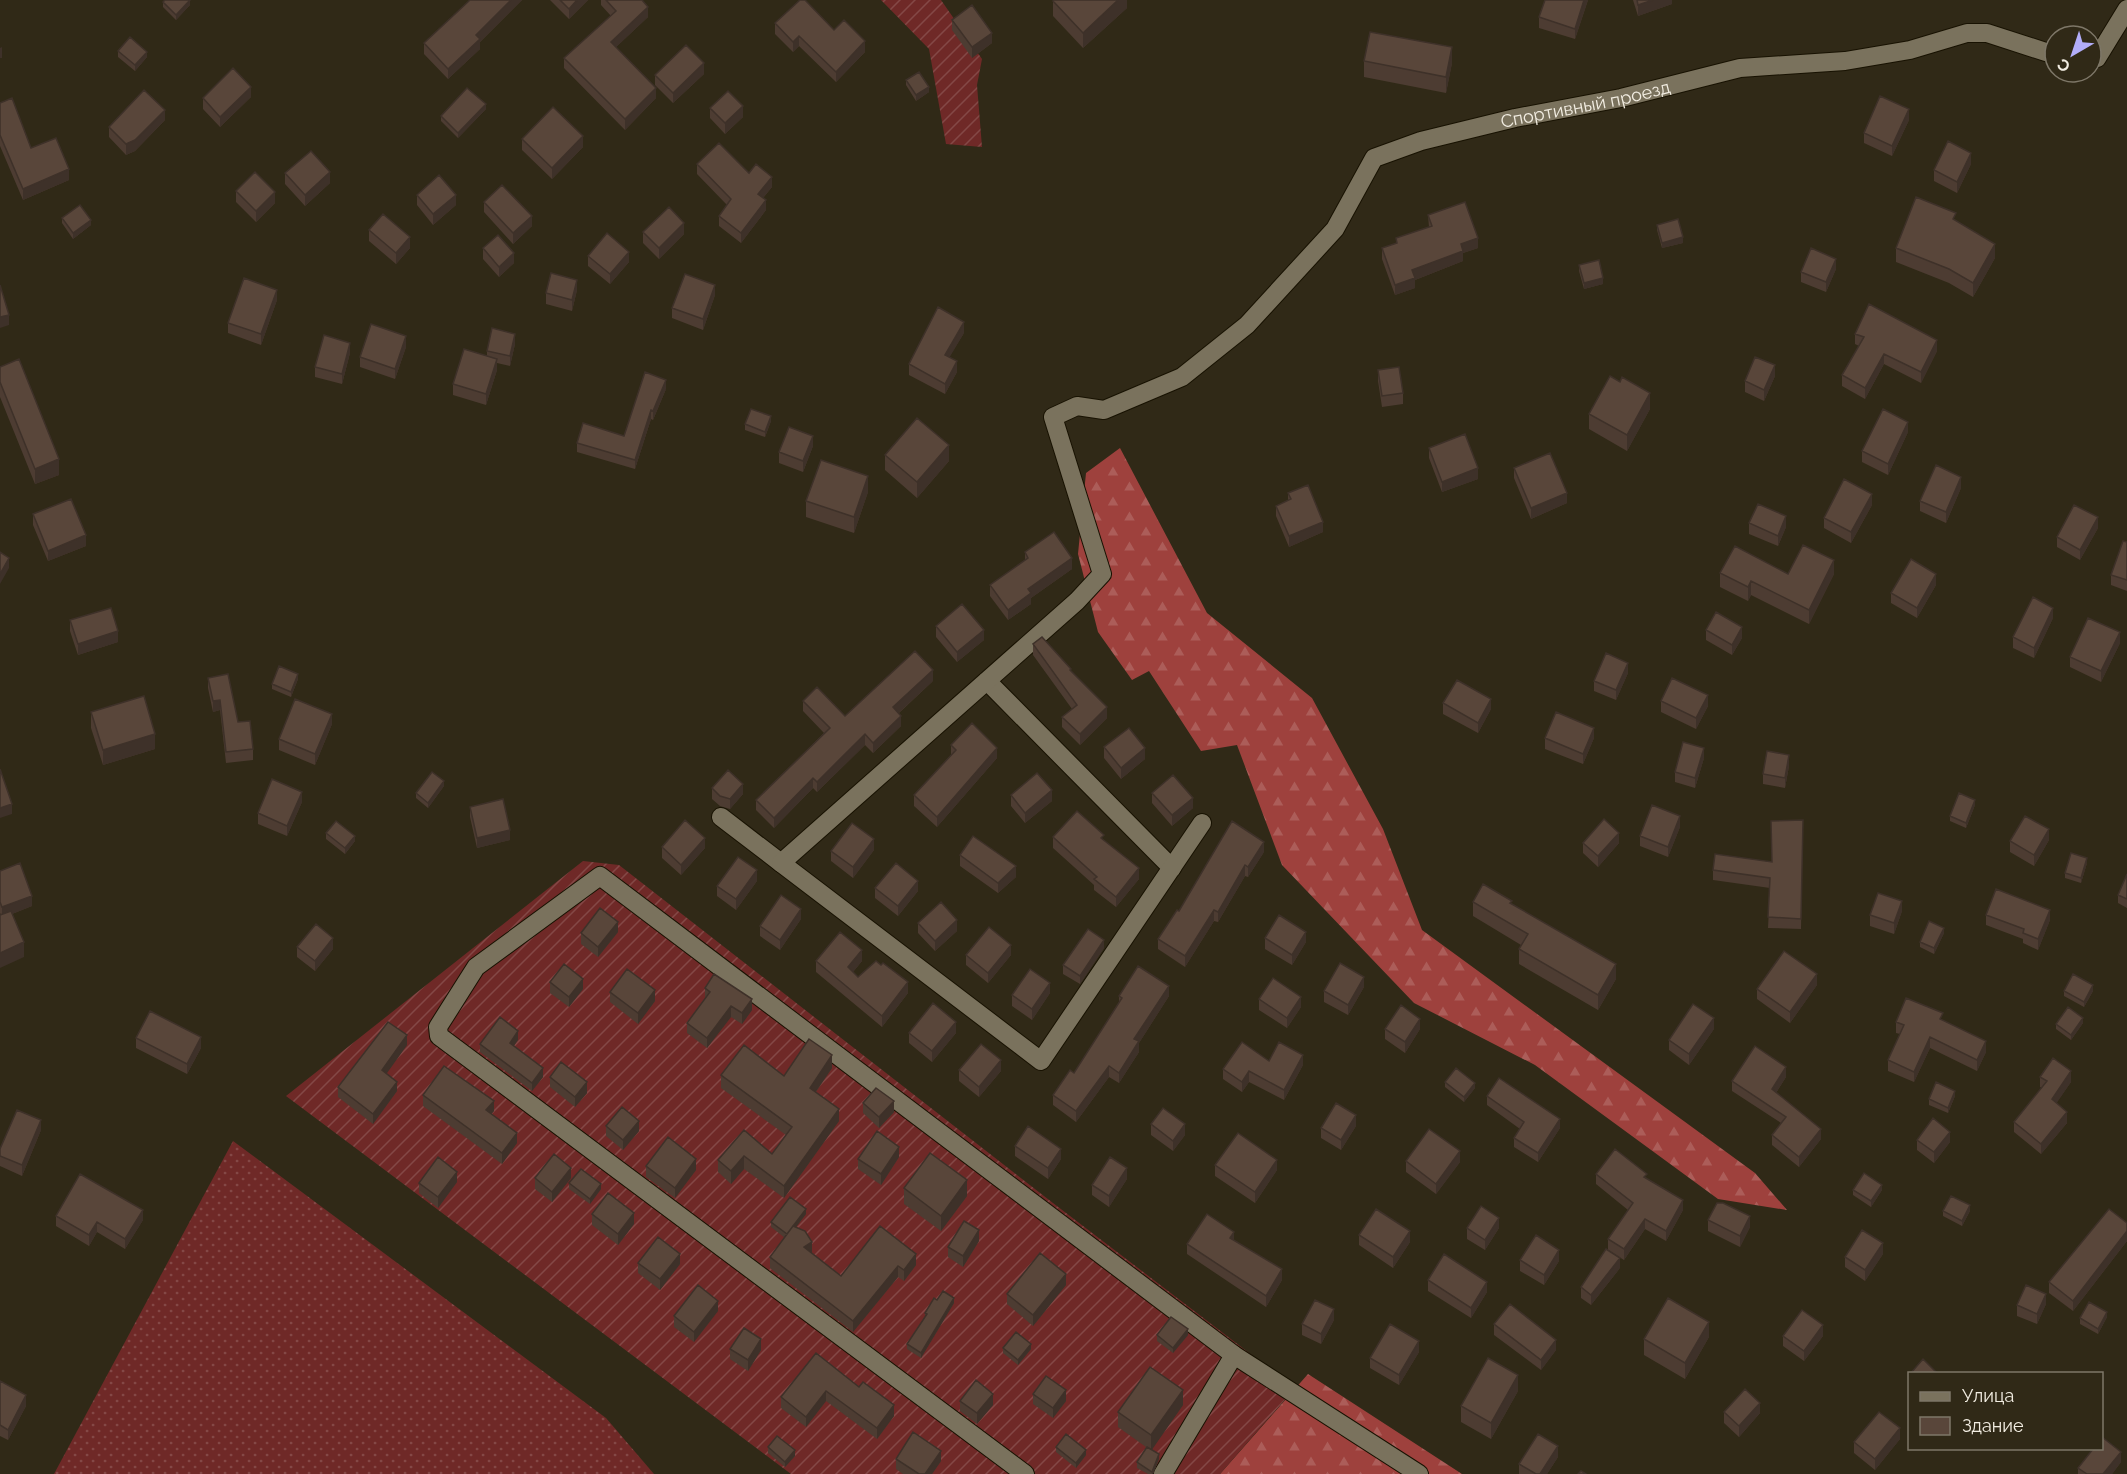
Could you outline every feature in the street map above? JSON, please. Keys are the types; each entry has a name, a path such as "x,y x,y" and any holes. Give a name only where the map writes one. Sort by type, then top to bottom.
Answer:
{"street":[{"path":"2103,48 2127,9"},
{"name":"Спортивный проезд","path":"987,681 1077,601 1102,574 1053,417 1077,406 1104,410 1182,377 1247,325 1335,229 1374,158 1421,141 1515,118 1621,98 1740,68 1845,61 1910,50 1967,33 1987,33 2043,51"},
{"path":"781,863 987,681 1172,868"},
{"path":"721,817 1041,1061 1202,823"},
{"path":"1025,1474 439,1036 438,1027 476,968 600,876 1234,1355 1419,1474"},
{"path":"1163,1474 1234,1355"}],"shaded area":[{"path":"881,0 941,0 982,59 977,85 982,147 946,144 929,49"},
{"path":"583,861 619,865 1295,1388 1220,1474 791,1474 286,1096"},
{"path":"233,1141 606,1418 654,1474 54,1474"}],"green space":[{"path":"1120,448 1207,613 1312,698 1383,829 1422,930 1755,1173 1787,1210 1718,1199 1535,1065 1414,1003 1282,865 1237,745 1201,751 1149,671 1132,680 1098,632 1078,554 1086,473"},
{"path":"1308,1374 1462,1474 1220,1474"}],"building":[{"path":"165,0 190,0 176,15 163,2"},
{"path":"470,0 511,0 476,35 480,39 448,69 424,43"},
{"path":"560,0 577,0 569,9"},
{"path":"606,0 642,0 648,7 611,42 656,88 625,119 564,58 616,11"},
{"path":"800,0 805,0 834,30 844,20 865,41 836,72 799,36 793,42 775,23"},
{"path":"1054,0 1118,0 1083,33"},
{"path":"1545,0 1584,0 1575,29 1539,17"},
{"path":"1637,0 1653,0 1638,5"},
{"path":"972,5 992,33 972,47 952,20"},
{"path":"1370,32 1452,47 1446,77 1364,61"},
{"path":"130,37 147,52 135,65 118,51"},
{"path":"686,45 704,63 673,93 655,75"},
{"path":"233,68 251,87 220,117 203,98"},
{"path":"919,72 929,87 916,95 906,80"},
{"path":"467,88 486,104 458,133 441,116"},
{"path":"144,90 165,110 135,140 126,144 109,127"},
{"path":"728,91 743,106 725,123 710,108"},
{"path":"1880,96 1909,109 1892,146 1864,133"},
{"path":"12,98 31,148 56,138 69,169 23,189 0,135 0,103"},
{"path":"553,107 583,136 552,168 522,139"},
{"path":"1948,141 1971,153 1957,182 1934,170"},
{"path":"719,143 749,173 756,164 772,177 758,194 766,200 741,233 719,216 731,199 697,164"},
{"path":"311,151 330,172 305,195 285,173"},
{"path":"255,172 275,192 256,211 236,191"},
{"path":"439,175 456,195 433,214 417,195"},
{"path":"502,185 532,216 513,233 484,202"},
{"path":"1916,197 1956,213 1953,219 1995,244 1973,283 1949,269 1896,248"},
{"path":"1465,202 1478,238 1461,244 1463,251 1412,270 1415,278 1395,285 1382,248 1397,243 1396,238 1432,226 1428,215"},
{"path":"80,205 91,220 73,233 62,218"},
{"path":"669,207 684,223 659,248 643,232"},
{"path":"383,214 410,237 396,253 369,230"},
{"path":"1678,219 1683,237 1662,243 1657,225"},
{"path":"607,233 629,252 610,274 588,256"},
{"path":"498,235 514,253 499,267 483,248"},
{"path":"1811,248 1836,259 1826,282 1801,272"},
{"path":"1599,260 1603,278 1584,283 1579,265"},
{"path":"551,273 577,280 572,300 546,293"},
{"path":"685,274 715,285 703,319 672,308"},
{"path":"244,278 277,290 261,334 228,323"},
{"path":"0,285 9,315 0,317"},
{"path":"1869,304 1937,340 1921,372 1884,354 1865,388 1842,375 1864,337 1855,334"},
{"path":"938,307 964,322 945,355 957,361 945,384 909,364"},
{"path":"371,324 406,336 395,369 360,357"},
{"path":"492,328 515,334 510,356 487,351"},
{"path":"324,335 350,343 342,374 315,367"},
{"path":"464,349 497,359 486,394 453,384"},
{"path":"1755,357 1775,365 1764,390 1745,381"},
{"path":"19,359 59,459 35,469 0,382 0,367"},
{"path":"1399,367 1403,393 1382,396 1378,370"},
{"path":"645,372 666,380 653,411 651,410 635,460 577,443 583,423 624,436"},
{"path":"1610,376 1620,382 1622,377 1650,393 1627,435 1589,414"},
{"path":"751,409 771,416 765,432 745,424"},
{"path":"1883,409 1908,422 1888,464 1862,451"},
{"path":"917,418 949,445 917,482 885,455"},
{"path":"789,427 813,436 803,461 779,452"},
{"path":"1465,434 1478,468 1442,482 1429,448"},
{"path":"1550,453 1567,493 1531,508 1514,468"},
{"path":"821,460 868,476 854,517 806,501"},
{"path":"1936,465 1961,477 1946,512 1920,501"},
{"path":"1844,479 1872,494 1851,532 1824,518"},
{"path":"1308,485 1323,522 1289,536 1276,506 1291,499 1288,493"},
{"path":"71,499 86,535 48,551 33,514"},
{"path":"1758,504 1786,516 1778,536 1749,523"},
{"path":"2074,505 2098,517 2080,550 2057,537"},
{"path":"1054,532 1072,558 1028,589 1031,593 1008,610 990,585 1028,558 1025,552"},
{"path":"2123,541 2127,542 2127,580 2111,575"},
{"path":"1803,545 1834,560 1809,610 1751,581 1748,587 1720,573 1735,546 1788,574"},
{"path":"0,552 9,558 0,574"},
{"path":"1911,559 1936,574 1917,608 1891,593"},
{"path":"2033,597 2053,608 2034,648 2013,637"},
{"path":"962,604 984,630 957,652 936,626"},
{"path":"111,608 118,631 78,644 70,620"},
{"path":"1716,612 1742,627 1732,645 1706,630"},
{"path":"2088,618 2120,632 2101,671 2070,657"},
{"path":"1042,637 1070,670 1107,707 1080,734 1062,717 1077,705 1033,644"},
{"path":"915,651 933,670 893,707 901,716 873,743 865,734 817,782 813,778 774,818 756,800 830,728 803,701 817,687 845,716"},
{"path":"1606,653 1628,663 1616,690 1594,681"},
{"path":"279,666 298,674 291,692 272,684"},
{"path":"228,674 238,722 250,721 253,749 226,752 220,700 213,701 208,678"},
{"path":"1672,678 1708,695 1696,718 1661,701"},
{"path":"1457,680 1491,699 1478,723 1443,703"},
{"path":"144,696 155,734 103,750 91,712"},
{"path":"295,699 332,714 315,754 279,739"},
{"path":"1556,712 1594,728 1583,754 1545,738"},
{"path":"972,723 997,748 937,817 914,795 956,750 951,745"},
{"path":"1129,728 1145,748 1121,768 1104,747"},
{"path":"1683,742 1704,748 1695,778 1675,772"},
{"path":"1767,751 1789,755 1785,778 1763,774"},
{"path":"0,769 12,804 0,808"},
{"path":"728,770 743,784 730,799 720,796 712,788"},
{"path":"432,772 444,781 428,803 416,793"},
{"path":"1037,773 1052,790 1025,813 1011,795"},
{"path":"1173,775 1193,798 1172,815 1152,793"},
{"path":"272,779 302,792 287,826 258,813"},
{"path":"1959,793 1975,800 1966,823 1950,816"},
{"path":"503,799 510,830 477,838 470,807"},
{"path":"1652,805 1680,816 1668,847 1640,836"},
{"path":"1077,811 1104,835 1101,838 1139,868 1116,897 1094,879 1097,877 1053,837"},
{"path":"2025,816 2049,829 2034,855 2010,841"},
{"path":"1604,819 1619,833 1598,856 1583,843"},
{"path":"685,820 705,838 681,865 662,847"},
{"path":"1803,820 1801,919 1768,917 1770,878 1713,870 1715,854 1772,862 1771,821"},
{"path":"336,821 355,836 345,848 326,833"},
{"path":"1232,821 1264,842 1248,867 1245,865 1218,912 1214,910 1185,956 1158,939 1177,910 1179,911"},
{"path":"852,823 874,839 853,867 831,851"},
{"path":"973,836 1016,866 998,883 960,855"},
{"path":"2071,853 2087,858 2081,878 2065,873"},
{"path":"738,857 757,870 736,899 717,886"},
{"path":"20,863 32,896 2,907 0,871"},
{"path":"896,863 918,881 898,906 875,888"},
{"path":"2127,874 2127,899 2118,895"},
{"path":"1483,884 1512,901 1510,903 1616,964 1598,995 1519,949 1528,934 1473,902"},
{"path":"1996,889 2050,910 2038,939 2023,933 2024,929 1986,915"},
{"path":"1878,893 1902,901 1894,923 1870,915"},
{"path":"781,895 801,909 780,940 760,926"},
{"path":"941,902 957,920 935,941 918,923"},
{"path":"600,908 618,922 598,947 581,933"},
{"path":"11,911 24,942 0,953 0,915"},
{"path":"1279,915 1306,932 1292,955 1265,938"},
{"path":"1929,921 1944,928 1934,948 1920,942"},
{"path":"316,924 333,938 315,961 297,947"},
{"path":"989,927 1011,945 988,973 966,955"},
{"path":"1088,929 1104,940 1080,976 1063,965"},
{"path":"840,932 862,950 848,967 858,977 876,961 881,965 883,963 908,982 882,1016 816,961"},
{"path":"1784,951 1817,974 1790,1012 1757,989"},
{"path":"1340,963 1364,977 1348,1005 1324,991"},
{"path":"564,964 583,979 569,997 550,982"},
{"path":"1138,966 1169,986 1134,1039 1139,1041 1119,1073 1109,1066 1076,1111 1053,1095 1070,1070 1074,1073 1122,998 1119,996"},
{"path":"627,969 655,990 638,1013 610,992"},
{"path":"1030,969 1050,983 1032,1009 1012,995"},
{"path":"714,974 752,999 742,1013 731,1006 707,1038 687,1023 710,992 705,988"},
{"path":"2073,974 2093,985 2084,1002 2064,991"},
{"path":"1273,978 1301,997 1287,1018 1259,999"},
{"path":"1906,998 1943,1013 1940,1019 1986,1041 1977,1060 1930,1037 1914,1072 1888,1060 1904,1025 1896,1022"},
{"path":"933,1003 956,1022 932,1051 909,1033"},
{"path":"1693,1004 1714,1018 1689,1054 1669,1040"},
{"path":"1401,1005 1420,1019 1405,1042 1385,1029"},
{"path":"2068,1007 2083,1018 2071,1035 2056,1024"},
{"path":"150,1011 201,1037 187,1064 136,1038"},
{"path":"500,1017 518,1031 510,1043 543,1068 532,1083 480,1044"},
{"path":"388,1022 407,1035 382,1070 397,1082 373,1114 338,1087"},
{"path":"809,1039 832,1055 810,1088 839,1109 784,1186 744,1156 731,1171 718,1160 744,1130 772,1154 792,1127 721,1075 744,1045 784,1076"},
{"path":"1242,1042 1269,1061 1279,1042 1303,1055 1284,1090 1249,1071 1242,1082 1223,1069"},
{"path":"981,1044 1001,1060 979,1087 959,1070"},
{"path":"1755,1046 1786,1067 1772,1089 1821,1129 1799,1157 1772,1135 1786,1117 1732,1081"},
{"path":"2053,1058 2071,1071 2052,1099 2067,1112 2041,1144 2014,1122 2047,1081 2040,1077"},
{"path":"561,1062 587,1082 575,1097 550,1077"},
{"path":"444,1066 494,1101 486,1110 517,1133 502,1153 423,1095"},
{"path":"1456,1068 1475,1083 1464,1097 1445,1082"},
{"path":"1499,1078 1560,1119 1538,1153 1514,1138 1524,1122 1487,1096"},
{"path":"1936,1082 1955,1091 1948,1108 1929,1099"},
{"path":"876,1088 894,1101 879,1117 863,1103"},
{"path":"1336,1103 1356,1115 1341,1140 1321,1128"},
{"path":"622,1107 639,1121 623,1140 606,1126"},
{"path":"1163,1108 1185,1124 1173,1141 1151,1124"},
{"path":"17,1110 41,1120 22,1165 0,1156 0,1149"},
{"path":"1933,1118 1950,1132 1934,1152 1917,1140"},
{"path":"1028,1126 1061,1149 1048,1168 1015,1146"},
{"path":"1429,1129 1460,1151 1436,1184 1406,1161"},
{"path":"877,1131 899,1147 881,1174 858,1159"},
{"path":"1238,1133 1277,1160 1255,1192 1215,1165"},
{"path":"668,1137 696,1159 675,1188 646,1166"},
{"path":"1615,1149 1647,1174 1644,1177 1683,1200 1666,1231 1645,1219 1624,1249 1608,1239 1633,1203 1596,1174"},
{"path":"930,1153 967,1180 941,1216 904,1188"},
{"path":"554,1154 571,1168 552,1192 535,1178"},
{"path":"438,1157 457,1172 438,1197 419,1183"},
{"path":"1110,1157 1127,1168 1109,1196 1092,1185"},
{"path":"581,1169 601,1184 590,1199 569,1183"},
{"path":"1864,1173 1882,1185 1871,1201 1853,1190"},
{"path":"80,1174 143,1210 125,1239 97,1222 89,1235 56,1216"},
{"path":"608,1193 634,1213 618,1234 592,1214"},
{"path":"1951,1196 1970,1205 1962,1221 1943,1211"},
{"path":"790,1197 806,1209 787,1234 771,1222"},
{"path":"1717,1203 1723,1203 1750,1216 1740,1236 1708,1220"},
{"path":"1481,1206 1499,1218 1485,1240 1467,1228"},
{"path":"1376,1209 1410,1231 1393,1257 1359,1235"},
{"path":"2109,1209 2127,1223 2127,1231 2073,1301 2049,1282"},
{"path":"1207,1214 1234,1232 1230,1238 1282,1269 1266,1296 1187,1244"},
{"path":"964,1221 979,1230 963,1256 948,1247"},
{"path":"793,1226 805,1231 812,1242 804,1247 841,1276 880,1226 916,1254 904,1270 898,1266 853,1321 770,1257"},
{"path":"1862,1230 1883,1243 1865,1270 1845,1257"},
{"path":"1536,1235 1559,1250 1544,1275 1520,1260"},
{"path":"658,1237 680,1254 660,1279 638,1263"},
{"path":"1606,1249 1620,1258 1591,1295 1581,1287"},
{"path":"1040,1253 1066,1274 1033,1315 1007,1294"},
{"path":"1444,1254 1487,1282 1471,1308 1428,1280"},
{"path":"698,1285 718,1301 694,1332 674,1316"},
{"path":"2026,1285 2046,1294 2037,1314 2017,1305"},
{"path":"943,1291 954,1298 921,1353 907,1344 927,1314 925,1313 934,1298 937,1300"},
{"path":"1668,1298 1709,1322 1685,1363 1644,1339"},
{"path":"1315,1300 1334,1309 1321,1334 1302,1324"},
{"path":"2089,1302 2107,1312 2098,1329 2080,1318"},
{"path":"1510,1304 1556,1340 1541,1360 1494,1324"},
{"path":"1802,1310 1823,1325 1804,1351 1783,1336"},
{"path":"1171,1317 1188,1329 1173,1348 1157,1335"},
{"path":"1390,1324 1419,1341 1399,1375 1370,1358"},
{"path":"744,1328 761,1339 748,1360 730,1349"},
{"path":"1016,1332 1031,1344 1018,1360 1003,1348"},
{"path":"816,1353 859,1387 863,1382 894,1405 877,1428 826,1391 806,1417 781,1397"},
{"path":"1488,1358 1518,1375 1491,1423 1461,1406"},
{"path":"1923,1359 1936,1372 1912,1372"},
{"path":"1150,1367 1183,1390 1151,1435 1118,1412"},
{"path":"1046,1376 1066,1390 1053,1408 1033,1394"},
{"path":"976,1380 993,1394 977,1413 960,1401"},
{"path":"0,1381 26,1395 8,1430 0,1425"},
{"path":"1745,1389 1760,1403 1739,1426 1724,1412"},
{"path":"1879,1412 1900,1428 1875,1459 1854,1442"},
{"path":"913,1432 941,1451 925,1474 919,1474 896,1459"},
{"path":"1066,1434 1086,1450 1076,1463 1056,1447"},
{"path":"1538,1434 1558,1446 1540,1474 1536,1474 1519,1464"},
{"path":"777,1436 795,1450 785,1462 768,1447"},
{"path":"2103,1438 2121,1452 2103,1474 2087,1474 2078,1468 2092,1450 2103,1450"},
{"path":"1147,1447 1159,1454 1152,1472 1137,1462"}]}
